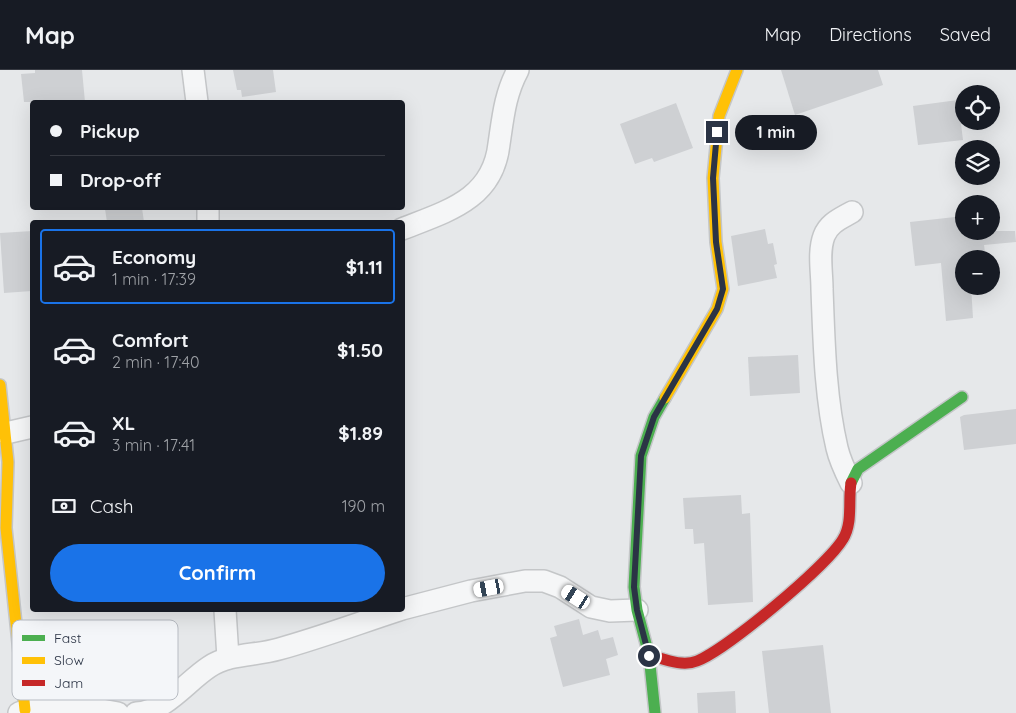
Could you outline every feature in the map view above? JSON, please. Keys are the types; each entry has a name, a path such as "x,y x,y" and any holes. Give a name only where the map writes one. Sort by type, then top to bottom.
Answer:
{"street":[{"path":"194,70 197,100"},
{"path":"405,228 451,210 477,193 491,175 499,147 503,112 509,86 518,70"},
{"path":"655,713 649,656 637,610 635,578 641,456 654,417 717,309 723,289 716,242 713,178 719,116 737,70"},
{"path":"851,483 838,453 832,410 823,327 821,255 823,237 829,225 852,212"},
{"path":"0,385 8,462 6,528 14,620"},
{"path":"649,656 682,664 698,661 710,655 757,618 828,558 843,539 849,520 851,483 858,469 872,457 962,397"},
{"path":"6,433 30,427"},
{"path":"405,608 471,591 525,581 544,581 560,587 591,607 610,611 637,610"},
{"path":"225,612 228,658"},
{"path":"178,691 210,667 228,658 277,650 393,612"},
{"path":"136,713 143,713 159,706 167,700"},
{"path":"22,712 68,703 118,713"}],"building":[{"path":"35,70 82,70 85,100 30,100 30,102 24,102 21,74 35,73"},
{"path":"233,70 273,70 276,92 242,97 241,90 237,90"},
{"path":"781,70 878,70 883,85 795,115"},
{"path":"955,100 955,130 962,130 963,140 918,145 913,106"},
{"path":"676,103 693,148 654,162 652,158 635,164 620,124"},
{"path":"105,210 142,210 144,220 107,220"},
{"path":"955,217 955,240 1000,240 1000,231 1015,231 1016,242 984,245 985,250 955,250 955,295 972,295 973,318 946,321 941,263 915,266 910,222"},
{"path":"765,229 768,244 773,243 777,264 774,265 777,278 738,286 731,236"},
{"path":"30,231 30,291 4,293 0,233"},
{"path":"798,355 800,393 750,396 748,357"},
{"path":"1016,409 1016,444 964,450 960,417"},
{"path":"741,495 742,514 750,513 753,602 708,605 704,543 694,544 693,529 685,529 683,498"},
{"path":"579,619 583,635 598,630 601,640 613,637 618,655 606,659 610,675 563,687 550,638 557,636 554,626"},
{"path":"823,645 831,713 769,713 762,651"},
{"path":"735,691 736,713 698,713 697,693"}],"traffic: fast":[{"path":"851,483 858,469 962,397"},
{"path":"655,713 649,655 637,610 634,587 641,456 654,417 665,398"}],"traffic: slow":[{"path":"665,398 717,309 723,289 716,242 713,178 719,116 737,70"},
{"path":"0,385 8,462 6,528 16,620"},
{"path":"24,700 25,710"}],"traffic: jam":[{"path":"649,655 679,663 697,661 730,641 775,606 818,568 843,539 848,526 851,483"}],"route":[{"path":"649,656 637,610 634,587 637,502 641,456 654,417 717,309 723,289 716,242 713,178 717,132"}]}
